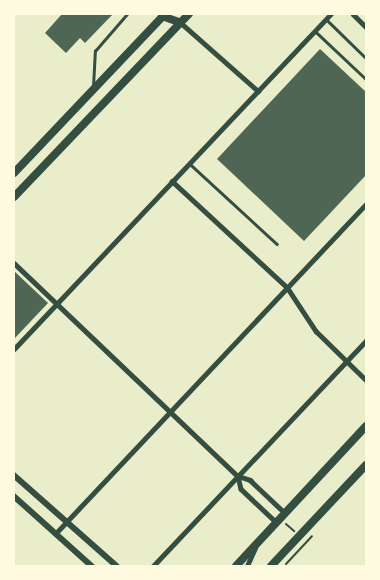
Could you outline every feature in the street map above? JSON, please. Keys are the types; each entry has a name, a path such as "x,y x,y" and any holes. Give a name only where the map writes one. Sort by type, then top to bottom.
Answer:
{"main road":[{"path":"181,23 184,14"},
{"path":"14,197 189,14"},
{"path":"14,173 164,15 181,23"},
{"path":"236,566 366,426"},
{"path":"271,566 366,465"}],"street":[{"path":"14,349 331,14"},
{"path":"353,14 366,27"},
{"path":"181,23 258,91"},
{"path":"172,181 287,288 316,331 366,380"},
{"path":"56,533 66,520 366,204"},
{"path":"14,263 238,476 250,480 285,513"},
{"path":"153,566 366,341"},
{"path":"14,474 117,566"},
{"path":"238,476 241,489 276,522"},
{"path":"14,496 92,566"},
{"path":"247,566 257,543"}],"lane":[{"path":"93,90 95,51 127,14"},
{"path":"326,19 366,58"},
{"path":"314,31 366,79"},
{"path":"189,163 277,244"}],"path":[{"path":"284,522 306,542"},
{"path":"287,565 312,536"}],"building":[{"path":"62,14 113,14 85,43 80,38 66,53 45,33"},
{"path":"320,49 366,92 366,175 304,241 217,159"},
{"path":"14,271 48,303 14,339"}]}
